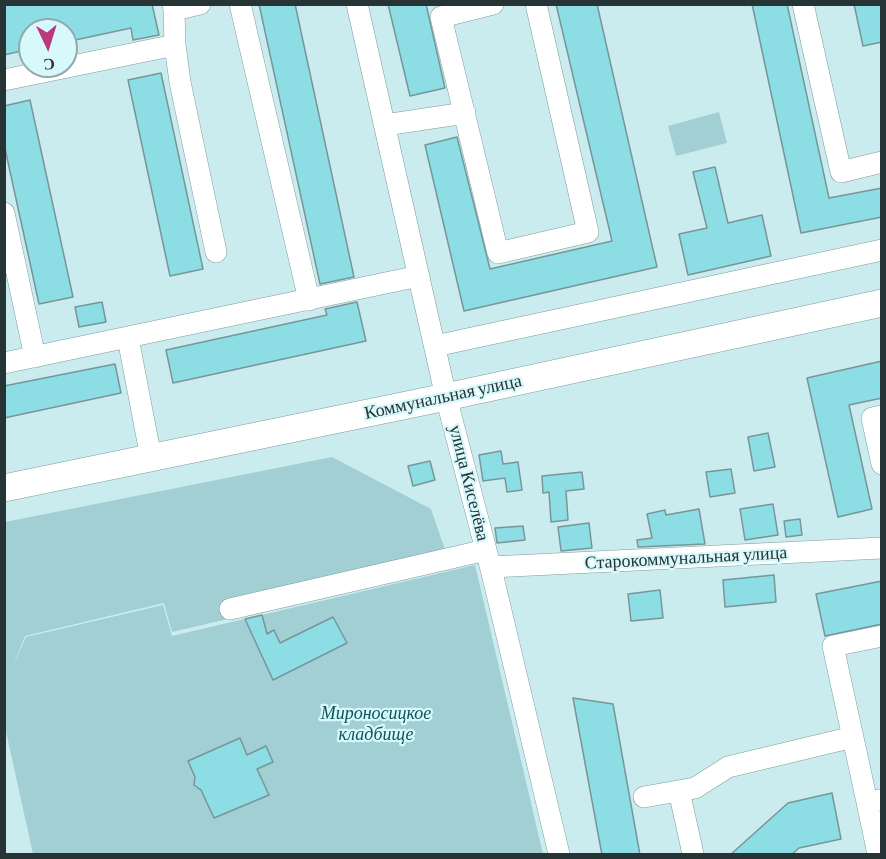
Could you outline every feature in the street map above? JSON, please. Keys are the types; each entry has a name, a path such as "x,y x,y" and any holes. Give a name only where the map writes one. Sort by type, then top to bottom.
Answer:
{"main road":[{"name":"Коммунальная улица","path":"4,488 446,397 882,303"}],"street":[{"path":"200,4 173,7 175,45 180,82 216,252"},
{"path":"240,4 309,300"},
{"name":"улица Киселёва","path":"357,4 446,397 488,559 559,855"},
{"path":"493,4 441,17 498,253 588,232 536,4"},
{"path":"804,4 841,172 882,162"},
{"path":"4,80 175,45"},
{"path":"385,125 465,113"},
{"path":"4,213 35,357"},
{"path":"435,346 882,250"},
{"path":"4,363 418,276"},
{"path":"128,338 151,458"},
{"path":"882,416 872,418 882,464"},
{"name":"Старокоммунальная улица","path":"230,609 488,559 882,548"},
{"path":"878,855 874,801 853,737 833,646 882,636"},
{"path":"644,797 695,788 728,767 853,737"},
{"path":"679,791 693,855"}],"green space":[{"path":"719,112 727,143 676,156 668,126"},
{"name":"Мироносицкое кладбище","path":"332,457 431,509 451,567 172,632 164,603 25,636 13,666 26,637 163,605 172,636 475,565 543,854 33,854 5,727 5,522"}],"building":[{"path":"4,4 152,4 159,35 133,40 131,28 78,39 78,18 18,18 18,52 4,55"},
{"path":"259,4 295,4 354,277 320,284"},
{"path":"388,4 426,4 445,88 410,96"},
{"path":"556,4 597,4 657,267 464,311 425,145 457,137 490,269 612,241"},
{"path":"752,4 787,4 829,198 882,188 882,217 801,233"},
{"path":"854,4 882,4 882,42 863,46"},
{"path":"161,73 203,269 170,276 128,80"},
{"path":"30,100 73,297 39,304 4,144 4,106"},
{"path":"715,167 728,223 762,215 771,256 688,275 679,234 707,228 693,172"},
{"path":"102,302 106,322 79,327 75,307"},
{"path":"357,302 366,341 173,383 166,350 327,315 325,309"},
{"path":"882,361 882,398 849,405 872,509 838,517 807,378"},
{"path":"115,364 121,393 4,418 4,386"},
{"path":"768,433 775,467 754,471 748,437"},
{"path":"501,451 503,464 518,462 522,490 507,492 505,478 483,481 479,455"},
{"path":"430,461 435,480 413,486 408,466"},
{"path":"731,469 735,493 710,497 706,472"},
{"path":"582,472 584,489 566,491 568,520 551,522 549,492 543,493 542,476"},
{"path":"773,504 778,535 745,540 740,509"},
{"path":"699,509 705,544 638,547 637,540 652,538 647,514 665,510 666,515"},
{"path":"800,519 802,535 786,537 784,521"},
{"path":"589,523 592,548 561,551 558,527"},
{"path":"523,526 525,540 497,543 495,528"},
{"path":"774,575 776,602 725,607 723,580"},
{"path":"882,581 882,624 825,636 816,594"},
{"path":"660,590 663,618 631,621 628,594"},
{"path":"262,615 267,634 274,630 280,643 333,617 347,643 273,680 245,619"},
{"path":"573,698 613,704 640,855 602,855"},
{"path":"240,738 247,755 266,746 273,762 257,769 269,795 214,818 201,790 194,785 195,777 188,761"},
{"path":"832,793 841,839 799,848 791,855 730,855 788,803"}]}
